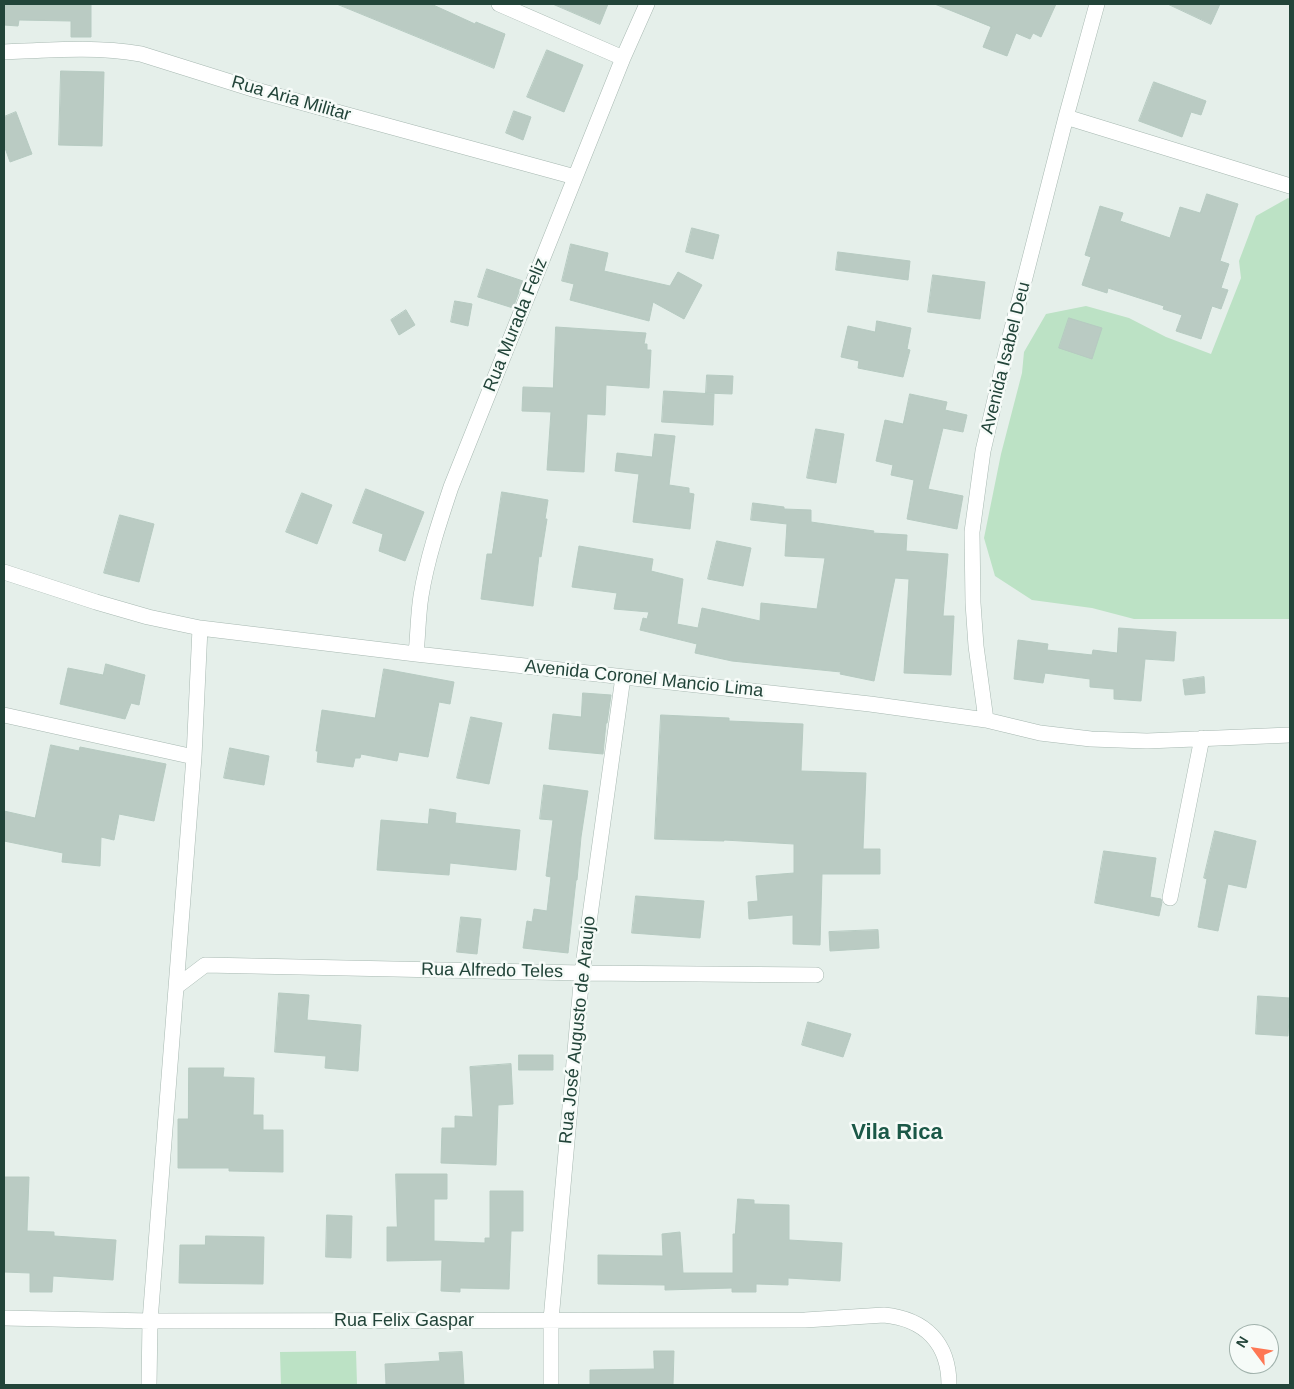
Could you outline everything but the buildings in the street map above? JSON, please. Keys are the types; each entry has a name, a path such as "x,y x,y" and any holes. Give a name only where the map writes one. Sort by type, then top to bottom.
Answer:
{"street":[{"path":"499,4 623,58"},
{"name":"Rua Murada Feliz","path":"416,654 421,596 436,530 451,487 623,58 647,4"},
{"name":"Avenida Isabel Deu","path":"986,720 976,646 972,532 983,451 1004,361 1097,4"},
{"name":"Rua Aria Militar","path":"4,52 77,49 141,54 256,90 575,177"},
{"path":"1066,118 1290,186"},
{"name":"Avenida Coronel Mancio Lima","path":"4,572 148,617 200,628 870,704 986,720 1040,732 1091,738 1147,741 1290,735"},
{"path":"149,1385 150,1322 194,757 200,628"},
{"name":"Rua José Augusto de Araujo","path":"551,1385 551,1320 582,973 623,677"},
{"path":"4,716 194,757"},
{"path":"1170,898 1202,738"},
{"name":"Rua Alfredo Teles","path":"176,987 205,965 582,973 816,975"},
{"name":"Rua Felix Gaspar","path":"4,1318 150,1322 805,1320 884,1315 908,1320 922,1328 939,1343 945,1355 949,1385"}],"green space":[{"path":"1288,198 1290,199 1290,619 1134,619 1092,608 1032,600 995,576 984,538 1001,454 1022,373 1024,352 1046,314 1086,306 1129,318 1166,337 1211,354 1241,278 1239,261 1256,216"},
{"path":"356,1351 357,1385 281,1385 280,1352"}],"district":[{"name":"Vila Rica","path":"897,1133"}]}
